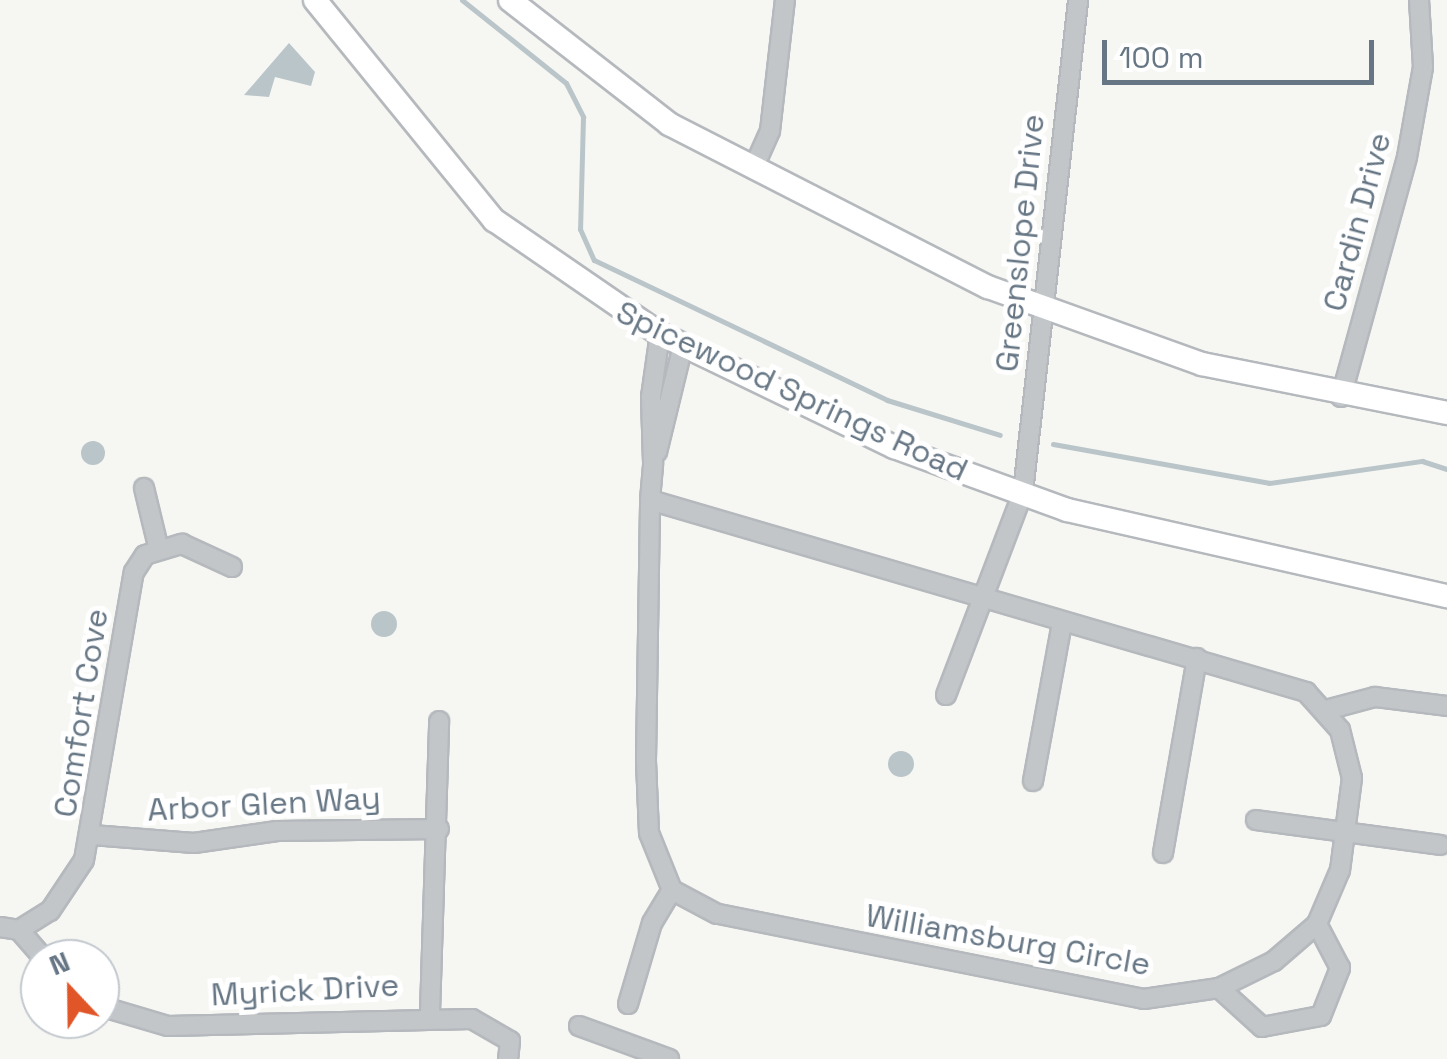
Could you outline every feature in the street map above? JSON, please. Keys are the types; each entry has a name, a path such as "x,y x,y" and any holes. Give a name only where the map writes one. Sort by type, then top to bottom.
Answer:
{"main road":[{"name":"Spicewood Springs Road","path":"315,0 494,220 660,334 894,446 1119,524 1447,596"},
{"path":"510,0 669,124 1042,309 1202,364 1341,397 1447,413"}],"street":[{"path":"753,168 770,132 785,0"},
{"name":"Greenslope Drive","path":"946,695 977,600 1023,492 1078,0"},
{"name":"Cardin Drive","path":"1341,397 1407,157 1423,67 1419,0"},
{"path":"628,1004 652,923 672,890 650,833 650,500 660,334"},
{"path":"653,462 674,407 683,345"},
{"path":"144,488 158,546 202,550 232,567"},
{"path":"650,500 714,512 977,600 1285,679 1326,710 1348,749 1347,833 1317,924 1340,968 1321,1016 1262,1027 1220,988"},
{"name":"Comfort Cove","path":"9,929 72,886 92,835 134,572 158,546"},
{"path":"1034,781 1062,623"},
{"path":"1163,853 1197,658"},
{"path":"1326,710 1375,697 1447,706"},
{"path":"430,1013 440,829 439,721"},
{"path":"1256,820 1440,845"},
{"name":"Arbor Glen Way","path":"92,835 194,843 324,828 440,829"},
{"name":"Williamsburg Circle","path":"672,890 717,914 1144,999 1220,988 1274,961 1317,924"},
{"name":"Myrick Drive","path":"120,1012 168,1026 430,1013 472,1018 509,1050"},
{"path":"578,1026 670,1059"}],"shaded area":[{"path":"289,43 315,72 311,86 275,77 269,97 244,95"},
{"path":"93,441 102,444 102,462 93,465 84,462 81,453 84,444"},
{"path":"384,611 393,615 397,624 393,633 384,637 375,633 371,624 375,615"},
{"path":"901,751 910,755 914,764 910,773 901,777 892,773 888,764 892,755"}],"waterway":[{"path":"462,0 566,83 583,117 580,229 594,260 887,400 1000,435"},
{"path":"1053,444 1269,483 1422,461 1447,469"}]}
